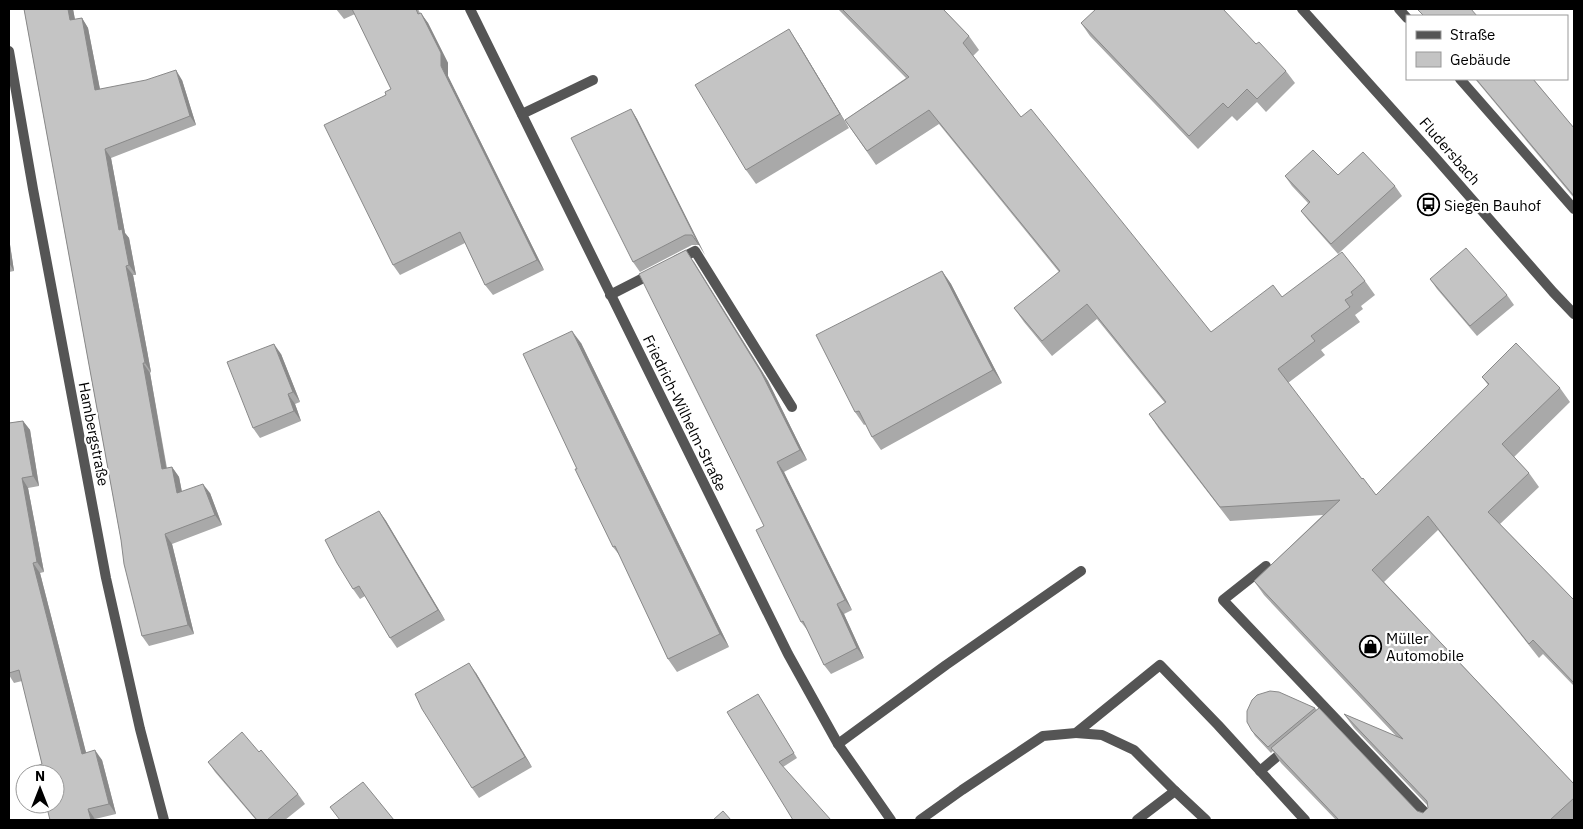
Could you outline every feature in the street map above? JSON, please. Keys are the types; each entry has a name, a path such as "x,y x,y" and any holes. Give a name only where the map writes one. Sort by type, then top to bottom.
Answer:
{"street":[{"name":"Friedrich-Wilhelm-Straße","path":"470,9 788,654 838,744 891,820"},
{"name":"Fludersbach","path":"1302,9 1574,314"},
{"name":"Hambergstraße","path":"9,51 106,578 140,729 164,820"},
{"path":"522,114 593,80"},
{"path":"1461,80 1574,209"},
{"path":"610,295 695,251 792,407"},
{"path":"1266,566 1223,600 1326,716 1432,820"},
{"path":"838,744 946,665 1081,571"},
{"path":"1076,733 1160,666 1218,725 1305,820"},
{"path":"920,820 1043,736 1076,733 1102,735 1134,750 1206,820"},
{"path":"1260,771 1295,742"},
{"path":"1137,820 1176,791"}],"building":[{"path":"24,9 68,9 70,20 82,18 95,90 146,80 176,70 190,116 105,149 119,230 122,229 129,265 126,266 145,363 143,363 162,469 172,467 177,493 203,484 215,515 165,534 188,625 142,636 124,564"},
{"path":"352,9 416,9 418,14 421,13 441,53 441,66 537,260 485,285 460,232 393,265 324,125 386,95 385,92 391,89"},
{"path":"842,9 943,9 969,36 963,43 1021,117 1031,109 1211,332 1273,285 1282,297 1342,252 1365,281 1351,292 1353,295 1345,300 1350,307 1311,336 1315,341 1278,369 1376,495 1489,384 1482,377 1516,343 1560,388 1502,444 1529,473 1488,512 1574,598 1574,683 1533,640 1529,644 1428,516 1372,570 1574,784 1574,798 1550,820 1339,820 1271,748 1319,708 1417,811 1423,813 1428,808 1427,801 1344,714 1403,739 1254,581 1340,500 1220,507 1149,414 1166,402 1087,304 1042,341 1014,308 1060,271 929,110 867,151 845,120 909,77"},
{"path":"1096,9 1223,9 1256,44 1259,42 1286,71 1257,99 1247,89 1228,108 1223,103 1189,136 1081,23"},
{"path":"1417,9 1471,9 1476,15 1423,15"},
{"path":"789,29 840,114 746,170 695,85"},
{"path":"1477,80 1534,80 1574,128 1574,196"},
{"path":"631,109 699,245 692,235 685,235 633,262 571,138"},
{"path":"1313,150 1338,175 1363,152 1395,186 1331,244 1301,211 1310,202 1285,176"},
{"path":"1466,248 1507,295 1470,326 1430,279"},
{"path":"686,250 761,372 800,450 777,462 845,600 837,604 857,648 824,665 756,530 764,526 639,274"},
{"path":"942,271 993,370 872,437 859,411 855,412 816,335"},
{"path":"572,331 720,634 668,659 615,546 613,547 575,469 577,469 523,354"},
{"path":"274,344 293,392 288,394 294,411 253,428 227,362"},
{"path":"23,421 33,476 22,478 37,562 33,563 82,754 95,750 109,804 88,809 91,820 50,820 48,814 65,814 65,764 42,764 19,670 9,673 9,423"},
{"path":"379,511 438,610 390,638 359,586 353,589 325,540"},
{"path":"469,663 525,757 472,788 422,709 415,694"},
{"path":"1270,691 1279,692 1315,708 1268,747 1252,731 1247,722 1247,711 1252,700 1257,695"},
{"path":"758,694 794,753 779,762 831,820 793,820 727,712"},
{"path":"242,732 259,752 261,750 298,794 267,820 257,820 208,762"},
{"path":"363,782 394,820 340,820 330,807"},
{"path":"723,811 731,820 713,820"}],"place":[{"name":"Siegen Bauhof","path":"1428,205"},
{"name":"Müller Automobile","path":"1370,647"}]}
